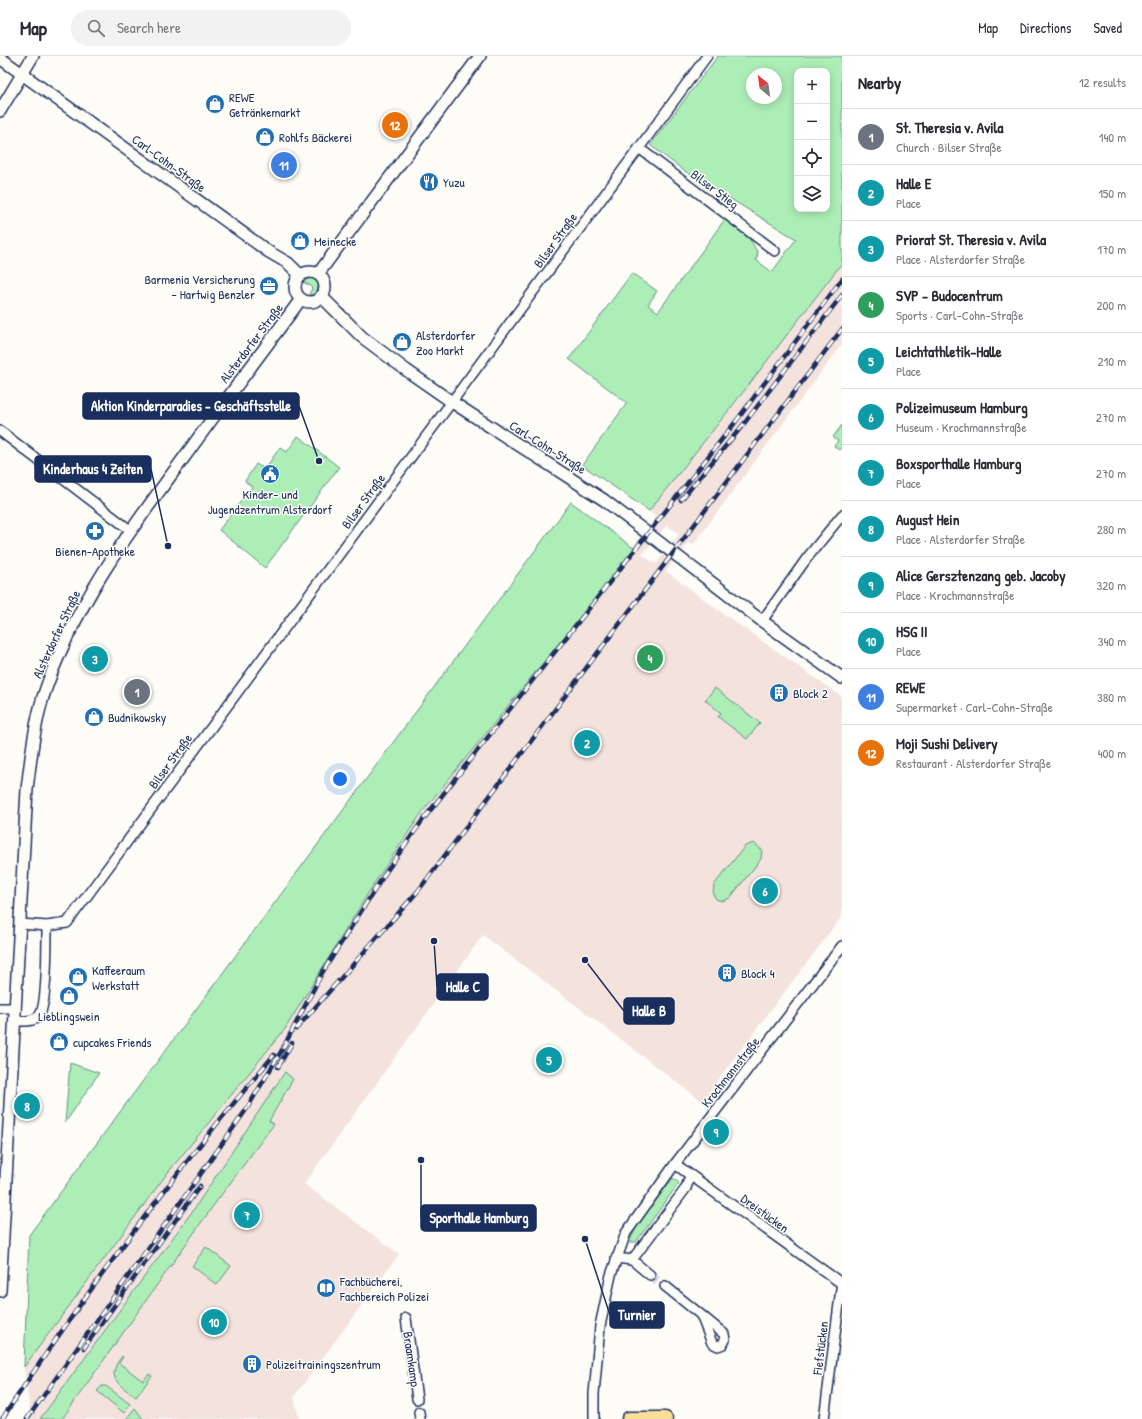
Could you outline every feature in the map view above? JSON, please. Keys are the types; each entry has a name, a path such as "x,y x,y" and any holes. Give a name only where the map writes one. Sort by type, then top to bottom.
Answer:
{"main road":[{"path":"628,1419 665,1419"}],"street":[{"path":"0,111 33,56"},
{"path":"318,274 480,56"},
{"name":"Bilser Straße","path":"21,924 47,926 67,923 707,56"},
{"name":"Carl-Cohn-Straße","path":"0,58 263,247 288,263 300,276"},
{"name":"Bilser Stieg","path":"639,148 775,251"},
{"path":"310,272 318,274 324,284 321,296 311,301 301,299 295,289 296,280 300,276 310,272"},
{"name":"Carl-Cohn-Straße","path":"321,296 362,337 452,402 604,500 762,621 842,678"},
{"name":"Alsterdorfer Straße","path":"0,1291 21,924 27,789 36,724 44,696 64,645 79,613 130,530 301,299"},
{"path":"0,431 130,530"},
{"path":"762,621 807,558 842,515"},
{"path":"15,1021 34,1020 40,1016 44,1003 47,926"},
{"name":"Krochmannstraße","path":"594,1419 594,1394 600,1326 616,1258 626,1233 675,1164 842,946"},
{"path":"0,1008 16,1008"},
{"name":"Dreistücken","path":"675,1164 842,1282"},
{"path":"632,1260 686,1188 690,1176"},
{"path":"616,1258 632,1260 650,1275"},
{"name":"Fiefstücken","path":"824,1419 842,1282"},
{"path":"665,1286 700,1315"},
{"name":"Braamkamp","path":"406,1318 417,1399"}],"shaded area":[{"path":"842,263 842,344 693,545 689,542 666,571 718,610 842,697 842,916 702,1101 483,935 304,1184 399,1254 294,1397 299,1419 49,1419 44,1414 40,1419 31,1419 24,1367 166,1175 285,1029 375,882 423,812 656,517 649,511 744,391","holes":["667,525 679,534 656,564 642,555"]}],"green space":[{"path":"718,56 842,56 842,263 744,391 649,511 582,465 627,403 569,359 632,273 657,291 648,305 658,312 725,219 749,238 758,253 756,260 772,272 796,239 683,170 650,145"},
{"path":"309,278 315,280 318,285 317,292 311,295 309,294 312,289 311,286 303,282"},
{"path":"842,425 842,448 839,450 834,446 838,441 833,437"},
{"path":"298,436 339,467 265,568 219,530 252,487 245,481 256,464 265,469 280,447 287,452"},
{"path":"571,502 635,549 423,811 375,882 285,1029 166,1175 24,1367 29,1235"},
{"path":"715,688 760,723 747,739 718,717 721,713 705,700"},
{"path":"754,843 762,850 761,859 730,898 722,901 716,899 713,894 714,885 745,846"},
{"path":"70,1063 99,1073 65,1123"},
{"path":"285,1072 293,1079 269,1121 274,1124 213,1206 62,1419 40,1419 194,1209"},
{"path":"673,1178 679,1183 636,1242 629,1242 638,1224"},
{"path":"206,1247 231,1266 217,1285 192,1266"},
{"path":"122,1356 123,1357 119,1363 143,1381 149,1374 152,1376 136,1397 119,1384 114,1375 114,1370"},
{"path":"102,1386 106,1386 130,1404 124,1413 97,1391"},
{"path":"135,1408 143,1419 126,1419"}],"tunnel":[{"path":"650,1275 665,1286"}],"railway":[{"path":"27,1419 246,1110 282,1050 322,973 386,872 422,821 737,420 842,279"},
{"path":"681,500 743,425 842,295"},
{"path":"296,1029 418,891 842,329"},
{"path":"278,1067 292,1043"},
{"path":"2,1419 66,1325 132,1233 237,1099 274,1055"},
{"path":"84,1348 200,1186"}],"place":[{"name":"REWE Getränkemarkt","path":"215,104"},
{"name":"Moji Sushi Delivery","path":"395,125"},
{"name":"Rohlfs Bäckerei","path":"265,137"},
{"name":"REWE","path":"284,165"},
{"name":"Yuzu","path":"429,182"},
{"name":"Meinecke","path":"300,241"},
{"name":"Barmenia Versicherung - Hartwig Benzler","path":"269,286"},
{"name":"Alsterdorfer Zoo Markt","path":"402,342"},
{"name":"Aktion Kinderparadies - Geschäftsstelle","path":"319,461"},
{"name":"Kinder- und Jugendzentrum Alsterdorf","path":"270,474"},
{"name":"Bienen-Apotheke","path":"95,531"},
{"name":"Kinderhaus 4 Zeiten","path":"168,546"},
{"name":"SVP - Budocentrum","path":"650,658"},
{"name":"Priorat St. Theresia v. Avila","path":"95,659"},
{"name":"St. Theresia v. Avila","path":"137,692"},
{"name":"Block 2","path":"779,693"},
{"name":"Budnikowsky","path":"94,717"},
{"name":"Halle E","path":"587,743"},
{"name":"Polizeimuseum Hamburg","path":"765,891"},
{"name":"Halle C","path":"434,941"},
{"name":"Halle B","path":"585,960"},
{"name":"Block 4","path":"727,973"},
{"name":"Kaffeeraum Werkstatt","path":"78,977"},
{"name":"Lieblingswein","path":"69,996"},
{"name":"cupcakes Friends","path":"59,1042"},
{"name":"Leichtathletik-Halle","path":"549,1060"},
{"name":"August Hein","path":"27,1106"},
{"name":"Alice Gersztenzang geb. Jacoby","path":"716,1132"},
{"name":"Sporthalle Hamburg","path":"421,1160"},
{"name":"Boxsporthalle Hamburg","path":"247,1215"},
{"name":"Turnier","path":"585,1239"},
{"name":"Fachbücherei, Fachbereich Polizei","path":"326,1288"},
{"name":"HSG II","path":"214,1322"},
{"name":"Polizeitrainingszentrum","path":"252,1364"}]}
